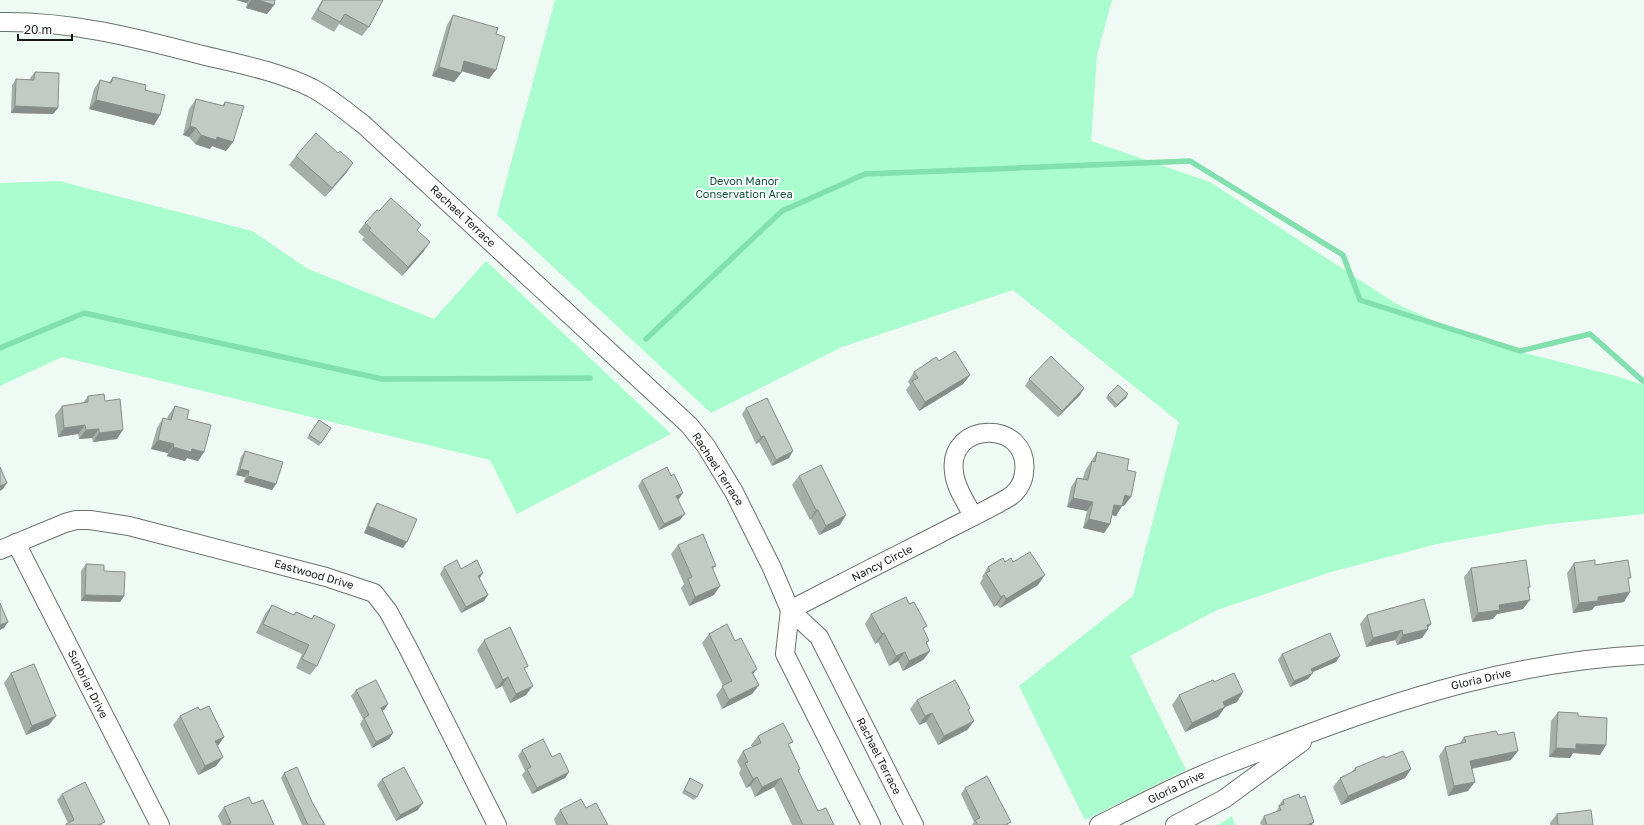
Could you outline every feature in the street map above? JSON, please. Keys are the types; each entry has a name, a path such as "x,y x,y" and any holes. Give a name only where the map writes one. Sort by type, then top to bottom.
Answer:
{"street":[{"name":"Rachael Terrace","path":"0,22 44,23 99,30 258,68 289,78 313,89 347,111 381,140 689,425 706,446 738,498 772,568 790,610 819,637 914,825"},
{"name":"Nancy Circle","path":"790,610 973,516 1012,495 1023,478 1024,465 1020,452 1012,441 1000,434 987,432 971,437 962,444 956,454 953,466 955,478 973,516"},
{"name":"Eastwood Drive","path":"8,546 65,523 76,520 90,520 129,526 167,535 326,577 374,593 388,611 408,648 497,825"},
{"name":"Sunbriar Drive","path":"8,546 160,825"},
{"name":"Rachael Terrace","path":"790,610 785,654 871,825"},
{"name":"Gloria Drive","path":"1099,825 1202,774 1322,728 1411,697 1503,673 1550,665 1644,656"},
{"name":"Gloria Drive","path":"1175,825 1224,799 1322,728"}],"green space":[{"name":"Devon Manor Conservation Area","path":"555,0 1112,0 1097,55 1091,141 1210,182 1395,303 1478,341 1616,376 1644,385 1644,514 1543,525 1437,544 1331,572 1217,610 1130,656 1186,770 1085,820 1019,686 1133,596 1179,422 1013,290 842,347 711,413 497,215"},
{"path":"59,181 252,231 308,269 434,319 486,261 671,434 517,514 490,460 62,357 0,386 0,183"},
{"path":"1232,816 1235,825 1218,825"}],"building":[{"path":"258,0 275,0 274,5"},
{"path":"323,0 383,0 369,27 345,14 340,22 318,10"},
{"path":"453,15 498,28 496,34 505,37 496,70 464,61 461,73 439,67"},
{"path":"35,72 59,73 58,108 15,106 16,79 34,80"},
{"path":"113,77 146,85 145,90 165,95 160,115 96,100 100,80 111,83"},
{"path":"196,99 224,106 225,102 244,106 233,142 217,137 216,140 201,135 196,128 190,126"},
{"path":"316,133 338,153 340,151 353,163 332,188 296,156"},
{"path":"391,198 421,225 417,230 430,242 408,267 369,230 371,228 365,223"},
{"path":"955,351 970,375 925,402 912,381 918,378 914,372 936,357 939,361"},
{"path":"1051,356 1084,388 1062,411 1029,379"},
{"path":"1118,385 1128,394 1117,405 1108,395"},
{"path":"104,394 105,401 120,399 123,430 99,433 99,429 86,430 85,425 64,428 62,406 88,402 88,396"},
{"path":"767,398 793,451 776,460 764,436 761,437 746,408"},
{"path":"175,406 189,410 187,419 211,425 204,452 192,449 191,452 173,447 174,444 158,440 163,418 171,420"},
{"path":"319,420 331,428 321,443 309,435"},
{"path":"245,451 283,462 276,484 248,476 249,471 240,469"},
{"path":"1097,452 1129,459 1127,470 1136,472 1131,497 1125,495 1122,506 1114,505 1110,524 1089,519 1093,502 1073,498 1077,478 1088,480 1092,461 1095,462"},
{"path":"821,465 846,515 826,526 799,476"},
{"path":"0,467 7,483 0,486"},
{"path":"667,467 671,476 674,474 683,493 676,496 685,514 664,524 642,480"},
{"path":"377,503 417,519 407,542 368,526"},
{"path":"703,534 716,566 712,567 720,586 695,597 688,579 692,577 678,545"},
{"path":"1030,552 1045,575 1006,599 1004,595 1001,597 986,573 990,571 988,567 1003,558 1005,562 1011,558 1013,562"},
{"path":"457,560 461,569 477,560 483,573 478,576 488,595 466,607 444,567"},
{"path":"1526,560 1530,587 1528,587 1530,600 1499,605 1500,610 1478,613 1471,568"},
{"path":"1595,560 1595,565 1628,560 1631,578 1628,578 1630,592 1598,597 1598,601 1579,603 1574,563"},
{"path":"86,564 104,565 104,571 125,572 124,596 85,595"},
{"path":"906,597 909,604 914,602 927,626 923,628 929,641 926,642 930,651 909,661 905,652 896,656 884,633 882,634 871,614"},
{"path":"1424,599 1431,624 1427,625 1428,629 1403,635 1402,630 1373,638 1367,615"},
{"path":"0,603 8,622 0,625"},
{"path":"272,605 294,615 296,612 312,619 314,615 335,625 317,666 302,659 309,645 263,624"},
{"path":"727,624 735,641 741,638 757,669 752,672 759,685 729,700 722,686 732,681 709,634"},
{"path":"510,627 528,666 524,668 533,686 516,694 508,677 503,680 484,640"},
{"path":"1330,633 1340,656 1311,669 1313,673 1294,681 1282,654"},
{"path":"34,664 56,716 32,726 11,673"},
{"path":"1234,673 1243,692 1223,702 1225,707 1192,723 1179,695 1213,680 1214,682"},
{"path":"376,680 388,704 381,708 393,733 376,742 364,718 369,715 356,690"},
{"path":"955,680 970,708 968,710 974,721 944,736 932,713 925,716 917,700"},
{"path":"209,706 224,737 215,741 223,757 205,766 180,716 198,707 200,710"},
{"path":"1558,712 1578,713 1578,716 1607,718 1606,745 1576,744 1576,749 1556,748"},
{"path":"783,723 793,742 788,744 800,769 798,770 818,811 826,808 834,825 803,825 781,778 762,787 757,777 753,779 745,763 748,762 743,751 761,743 758,736"},
{"path":"1496,731 1498,735 1514,732 1518,751 1470,761 1475,782 1454,786 1445,747 1466,742 1464,737"},
{"path":"543,739 552,757 560,753 569,772 537,788 527,769 531,767 522,750"},
{"path":"1403,751 1411,769 1348,796 1340,778 1356,770 1355,768 1384,756 1385,758"},
{"path":"297,767 312,802 325,825 308,825 284,773"},
{"path":"404,767 423,803 400,815 382,779"},
{"path":"987,776 1011,822 1005,825 978,825 975,820 980,818 965,788"},
{"path":"690,778 703,785 697,797 684,790"},
{"path":"85,782 105,822 98,825 66,825 74,820 62,794"},
{"path":"1299,794 1300,798 1305,796 1314,822 1307,825 1267,825 1264,816 1281,810 1279,806 1284,804 1283,800"},
{"path":"249,797 252,804 263,800 274,825 226,825 231,823 224,807"},
{"path":"581,799 586,808 596,803 608,825 568,825 560,810"},
{"path":"1591,810 1593,825 1558,825 1557,814"}],"waterway":[{"path":"646,339 782,211 865,174 1190,161 1343,255 1360,300 1520,351 1590,334 1644,382"},
{"path":"0,348 84,313 382,379 590,378"}]}
